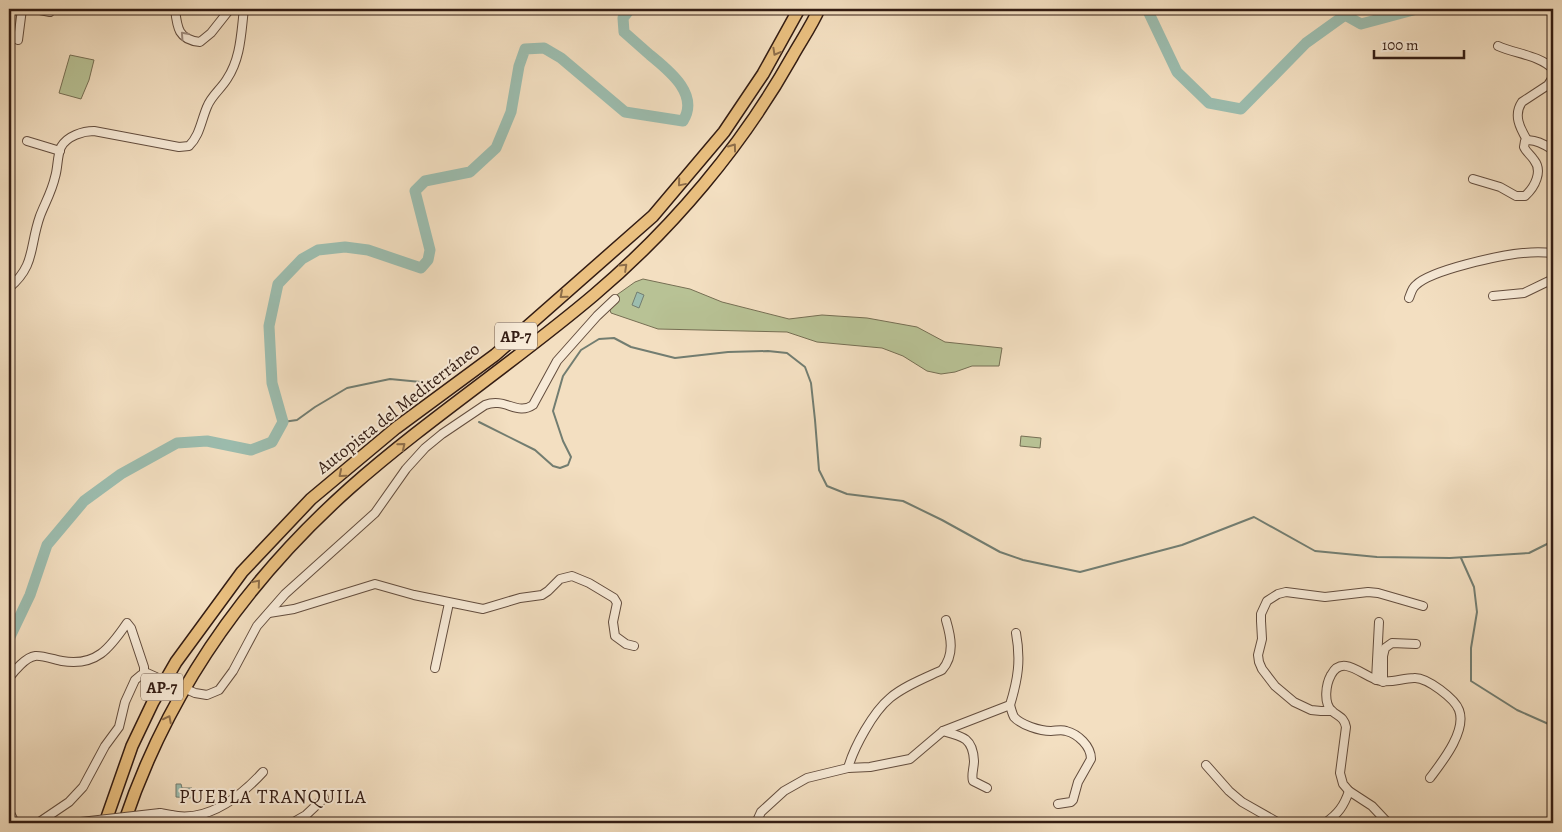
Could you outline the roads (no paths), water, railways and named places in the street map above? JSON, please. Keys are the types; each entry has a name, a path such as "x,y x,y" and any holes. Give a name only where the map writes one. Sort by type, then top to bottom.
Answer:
{"highway":[{"name":"Autopista del Mediterráneo","path":"105,823 132,746 153,702 176,662 242,572 311,499 396,428 495,354 653,216 724,132 763,74 799,9"},
{"name":"Autopista del Mediterráneo","path":"124,823 138,782 168,718 210,646 241,602 313,523 351,488 596,293 665,228 730,152 772,94 819,9"},
{"path":"97,823 117,772 132,746"},
{"path":"131,823 147,763"}],"street":[{"path":"18,40 22,9"},
{"path":"35,9 50,12"},
{"path":"175,9 177,24 181,34 190,41 200,42 211,33 230,9"},
{"path":"9,288 25,272 29,262 40,216 52,191 60,151 67,140 86,131 94,131 180,147 190,146 198,135 210,102 226,81 238,58 244,9"},
{"path":"1498,46 1547,63 1553,69"},
{"path":"1527,140 1518,122 1517,112 1519,106 1548,85 1553,77"},
{"path":"1527,140 1535,141 1553,150"},
{"path":"1473,179 1500,187 1516,196 1526,196 1535,184 1538,168 1536,162 1524,148 1524,141 1527,140"},
{"path":"27,141 60,151"},
{"path":"1409,298 1420,282 1445,271 1506,255 1553,253"},
{"path":"1493,296 1524,292 1553,279"},
{"path":"186,689 208,695 219,690 233,671 257,626 286,594 375,513 406,468 442,434 493,402 501,402 520,409 527,409 533,405 557,361 597,316 615,299"},
{"path":"268,614 294,609 375,584 449,603 483,609 520,598 542,595 566,576 578,578 614,598 617,604 613,622 615,636 626,644 634,646"},
{"path":"1332,711 1312,710 1294,702 1275,686 1262,669 1258,662 1262,639 1260,621 1267,602 1278,594 1286,592 1325,597 1368,592 1423,606"},
{"path":"435,668 449,603"},
{"path":"848,768 856,746 883,704 891,697 942,670 947,665 950,658 951,642 946,620"},
{"path":"1379,622 1380,681"},
{"path":"9,678 26,661 36,656 67,662 95,658 106,651 128,623 144,667 144,674"},
{"path":"1016,633 1019,663 1016,688 1010,706 1015,718 1042,730 1064,730 1069,732 1076,735 1090,749 1092,758 1078,782 1074,800 1058,804"},
{"path":"1380,681 1385,648 1392,643 1416,644"},
{"path":"1388,823 1372,806 1350,791 1341,779 1345,722 1344,719 1332,711 1328,704 1327,687 1331,674 1338,667 1350,666 1380,681 1422,679 1457,705 1460,711 1460,726 1444,760 1430,778"},
{"path":"38,823 70,802 83,788 105,746 119,727 129,690 135,680 141,674 147,673 156,677"},
{"path":"756,823 761,812 791,787 820,774 848,768 870,767 910,760 943,731 1010,706"},
{"path":"943,731 959,735 969,742 973,753 973,781 987,788"},
{"path":"1206,765 1229,791 1242,802 1279,823"},
{"path":"71,823 160,813 187,817 198,816 232,801 246,791 263,772"},
{"path":"1325,823 1338,814 1350,791"},
{"path":"292,823 306,815 324,798"},
{"path":"9,811 15,823"},
{"path":"164,823 171,815"}],"waterway":[{"path":"9,639 30,595 47,545 84,501 121,474 177,443 207,441 251,450 272,442 283,422 272,383 269,326 278,284 302,259 318,250 345,247 368,250 421,268 428,260 430,250 415,191 425,181 470,172 496,148 511,112 519,66 525,49 544,48 561,58 625,112 683,121 688,101 680,84 673,75 624,32 623,18 630,9"},
{"path":"1147,9 1177,72 1209,103 1241,109 1306,43 1345,15 1361,24 1417,9"},
{"path":"479,422 535,450 553,466 560,468 568,465 571,457 563,441 553,411 563,376 581,350 599,339 614,338 631,347 675,358 728,352 768,351 787,353 805,367 811,383 819,470 827,486 847,494 903,501 1000,552 1023,560 1080,572 1182,545 1254,517 1315,551 1377,557 1450,558 1529,553 1553,541"},
{"path":"283,422 297,420 347,388 390,379 431,383"},
{"path":"1461,558 1474,587 1477,612 1471,648 1471,681 1517,710 1553,726"}],"tunnel":[{"path":"162,679 186,689"}],"district":[{"name":"PUEBLA TRANQUILA","path":"273,796"}]}
